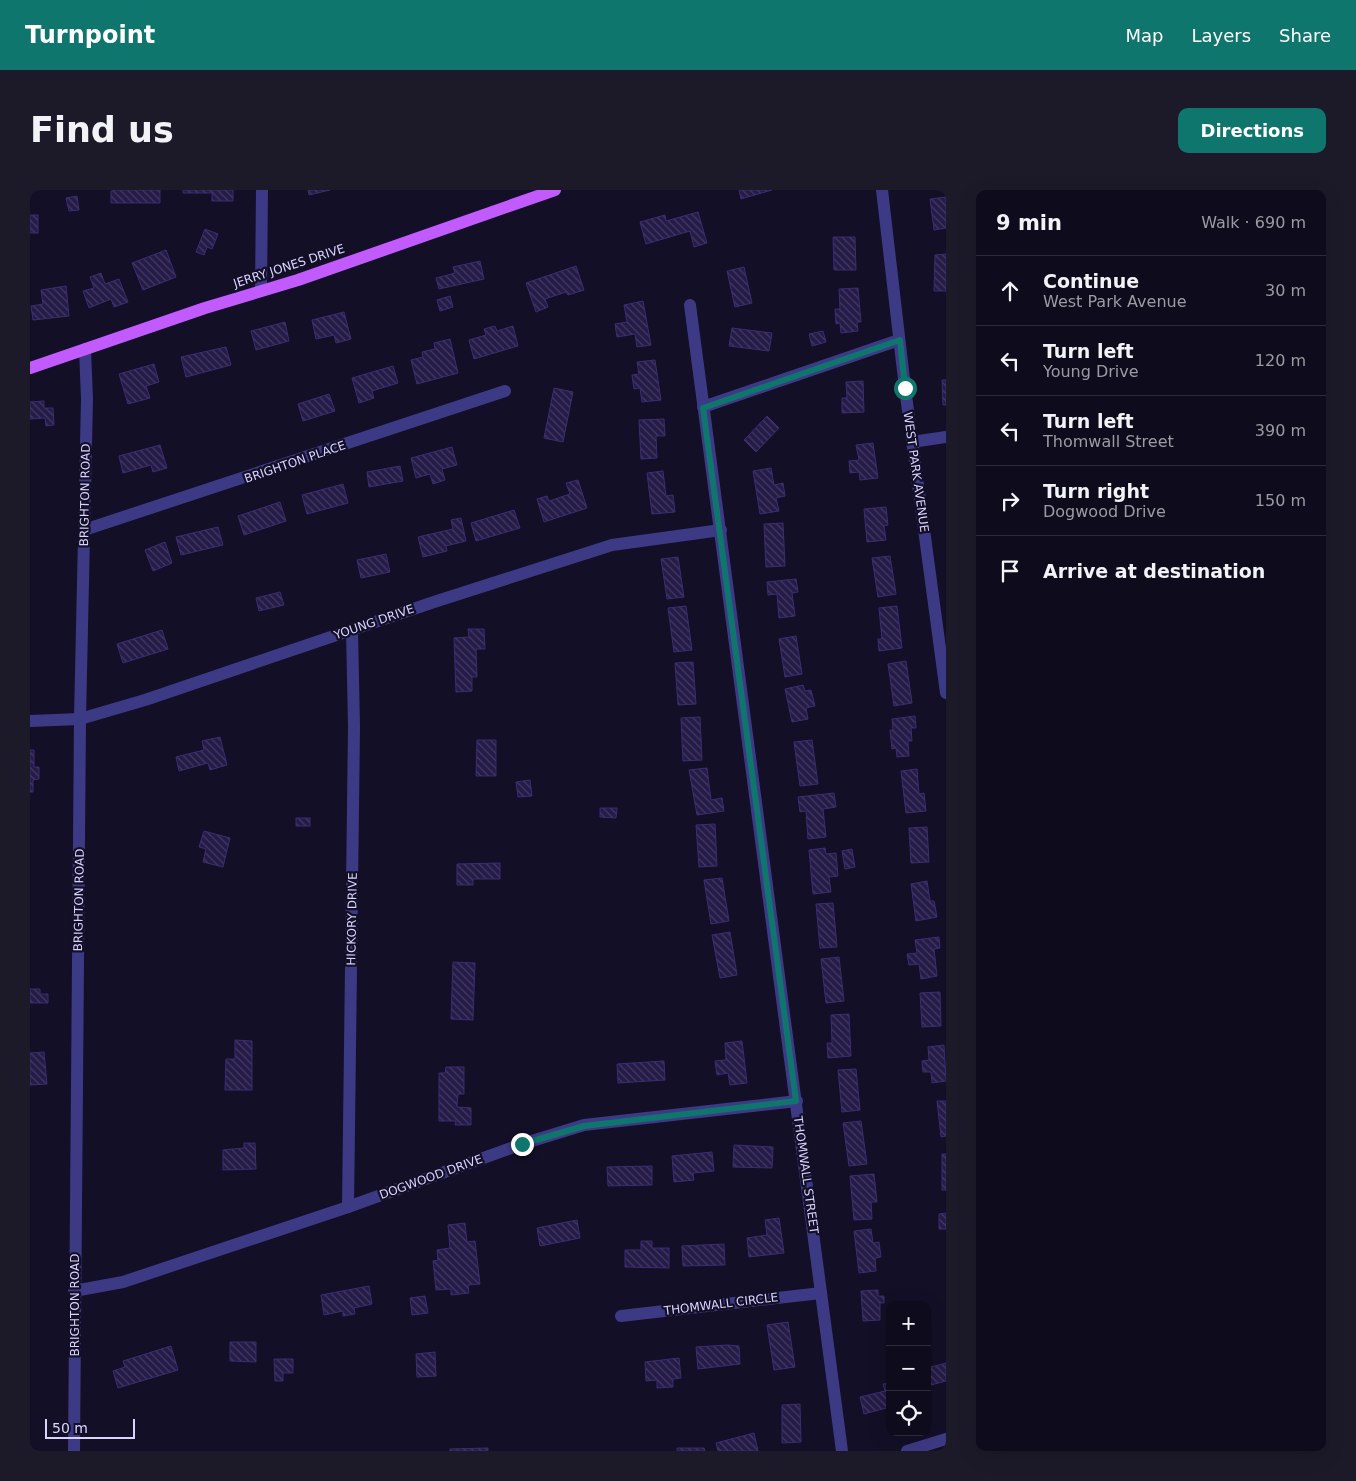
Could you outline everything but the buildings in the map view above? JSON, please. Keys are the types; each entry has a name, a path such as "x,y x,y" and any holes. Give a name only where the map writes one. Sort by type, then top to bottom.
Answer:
{"main road":[{"name":"JERRY JONES DRIVE","path":"30,368 261,290 298,280 555,190"}],"street":[{"path":"261,290 262,190"},
{"name":"WEST PARK AVENUE","path":"882,190 912,442 946,693"},
{"name":"THOMWALL STREET","path":"690,305 842,1451"},
{"path":"703,408 900,340"},
{"name":"BRIGHTON ROAD","path":"74,1451 74,1291 79,1036 80,718 87,399 84,349"},
{"name":"BRIGHTON PLACE","path":"84,530 505,392"},
{"path":"912,442 946,437"},
{"name":"YOUNG DRIVE","path":"30,721 80,718 145,700 612,545 720,530"},
{"name":"HICKORY DRIVE","path":"348,1207 354,746 352,630"},
{"name":"DOGWOOD DRIVE","path":"74,1291 123,1282 348,1207 522,1144 584,1126 796,1101"},
{"name":"THOMWALL CIRCLE","path":"621,1316 822,1293"},
{"path":"907,1451 946,1439"}],"route":[{"path":"522,1144 584,1126 796,1101 703,408 900,340 905,388"}]}
